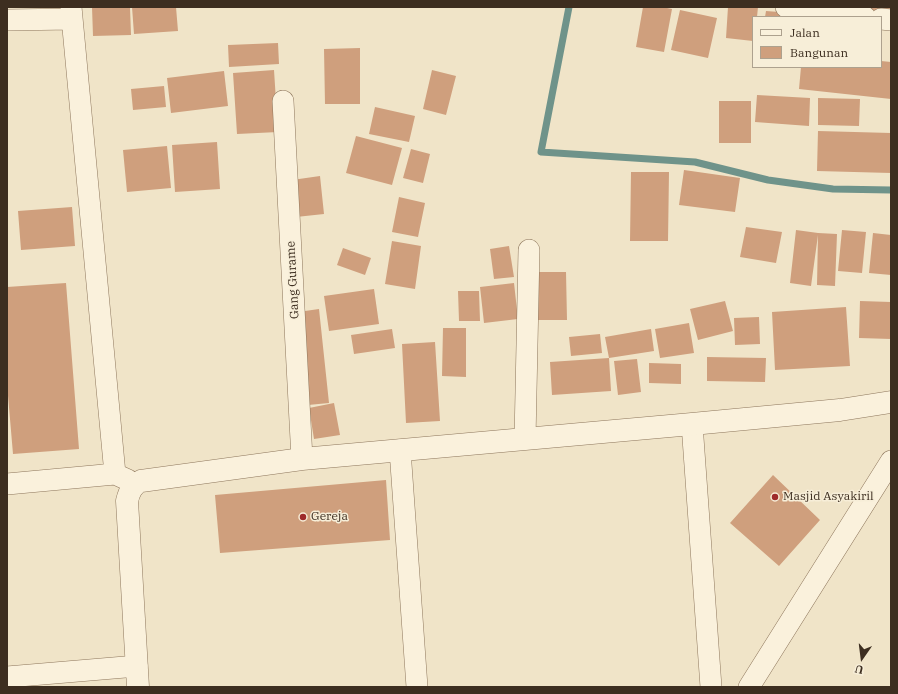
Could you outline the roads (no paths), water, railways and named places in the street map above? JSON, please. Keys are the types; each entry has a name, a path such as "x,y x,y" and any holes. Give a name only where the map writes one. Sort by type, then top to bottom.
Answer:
{"street":[{"path":"786,7 857,16"},
{"path":"7,20 71,13 115,474"},
{"name":"Gang Gurame","path":"283,101 302,459"},
{"path":"525,439 529,250"},
{"path":"138,687 127,502 128,494 135,484 141,481 302,459 840,410 891,402"},
{"path":"692,424 711,687"},
{"path":"400,450 417,687"},
{"path":"749,687 891,461"},
{"path":"7,484 115,474 135,484"},
{"path":"7,677 137,666"}],"waterway":[{"path":"569,7 541,152 695,162 768,180 833,189 891,190"}],"place":[{"name":"Masjid Asyakiril","path":"775,497"},
{"name":"Gereja","path":"303,517"}]}
